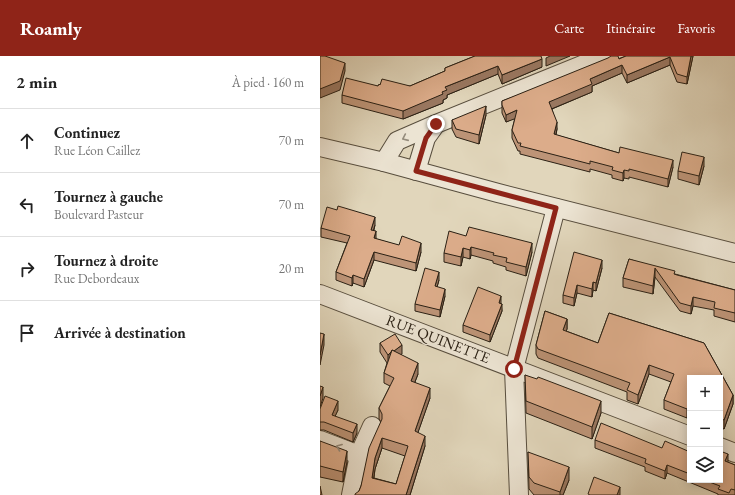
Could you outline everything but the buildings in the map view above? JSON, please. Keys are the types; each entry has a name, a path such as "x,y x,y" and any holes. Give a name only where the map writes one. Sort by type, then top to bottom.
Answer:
{"street":[{"path":"384,162 397,141 604,56"},
{"path":"416,171 426,138 436,124"},
{"path":"320,148 384,162 556,208 735,253"},
{"path":"519,495 514,369 556,208"},
{"name":"RUE QUINETTE","path":"320,294 687,435"},
{"path":"351,495 358,455 372,426"},
{"path":"320,440 358,455"},
{"path":"723,448 735,453"}],"route":[{"path":"436,124 426,138 416,171 556,208 514,369"}]}
